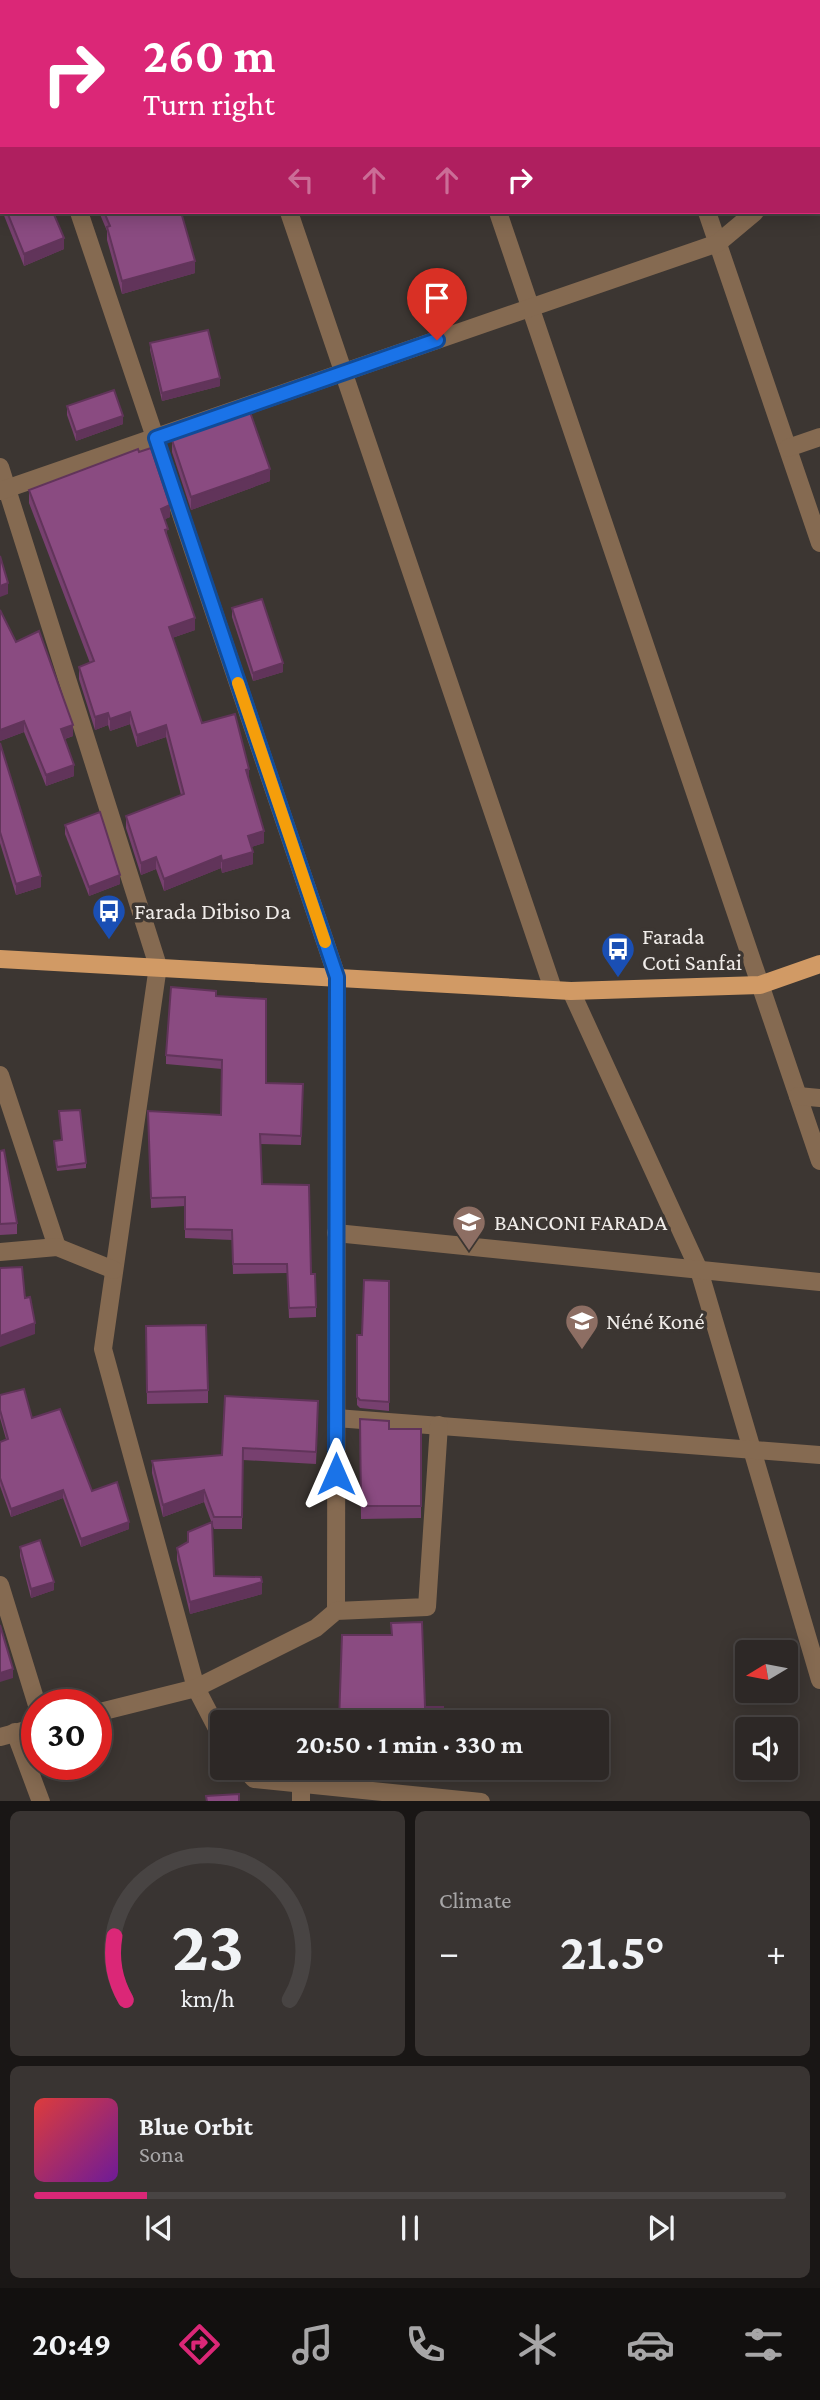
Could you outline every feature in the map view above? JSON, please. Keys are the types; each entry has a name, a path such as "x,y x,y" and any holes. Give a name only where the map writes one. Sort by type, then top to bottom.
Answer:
{"main road":[{"path":"0,959 562,990 760,985 820,964"}],"street":[{"path":"80,214 337,977 336,1611"},
{"path":"290,214 562,990 699,1270 816,1644 820,1680"},
{"path":"499,214 820,1161"},
{"path":"708,214 820,543"},
{"path":"4,490 718,243 753,214"},
{"path":"788,448 820,437"},
{"path":"0,467 4,490 158,966 103,1349 196,1688 210,1715"},
{"path":"0,1075 57,1247"},
{"path":"798,1096 820,1098"},
{"path":"337,1233 820,1282"},
{"path":"0,1252 57,1247 114,1270"},
{"path":"336,1418 820,1455"},
{"path":"112,1709 196,1688 316,1628 336,1611 427,1607 439,1425"},
{"path":"0,1585 32,1689"},
{"path":"7,1735 41,1801"},
{"path":"257,1780 301,1793 481,1801"}],"building":[{"path":"8,214 54,214 64,238 24,254"},
{"path":"105,214 182,214 195,261 122,281 107,227 110,226"},
{"path":"208,330 220,378 162,393 150,343"},
{"path":"114,390 123,416 76,432 67,406"},
{"path":"250,412 270,469 191,497 172,440"},
{"path":"151,448 170,505 161,509 168,529 165,530 195,618 169,627 202,723 235,714 249,769 246,770 264,831 248,836 253,852 222,861 221,856 164,879 156,857 141,863 126,816 184,794 166,725 137,735 130,712 110,719 108,713 95,717 79,667 94,661 29,490 138,449 139,452"},
{"path":"0,556 8,583 0,586"},
{"path":"262,599 283,663 253,673 232,608"},
{"path":"0,610 16,642 39,631 73,725 61,729 74,765 46,775 24,721 0,730"},
{"path":"0,743 41,876 16,884 0,832"},
{"path":"100,812 120,875 89,887 65,825"},
{"path":"171,987 216,991 216,996 266,999 266,1083 303,1084 301,1136 260,1134 262,1184 309,1185 311,1274 315,1274 316,1307 289,1308 287,1264 233,1264 232,1230 185,1229 185,1197 151,1198 148,1111 221,1115 222,1060 166,1055"},
{"path":"80,1110 86,1163 57,1167 54,1141 62,1140 59,1111"},
{"path":"4,1150 17,1223 0,1224 0,1151"},
{"path":"22,1267 25,1298 30,1297 35,1323 0,1336 0,1268"},
{"path":"364,1280 389,1281 389,1402 360,1400 357,1397 357,1335 362,1335"},
{"path":"206,1325 208,1390 147,1392 146,1326"},
{"path":"24,1389 32,1418 60,1409 92,1491 117,1482 129,1522 81,1539 63,1490 11,1509 0,1478 0,1442 8,1439 0,1410 0,1395"},
{"path":"225,1396 318,1401 316,1452 243,1448 242,1517 214,1517 204,1490 163,1505 152,1461 222,1455"},
{"path":"360,1419 389,1421 389,1429 421,1429 421,1506 361,1506"},
{"path":"212,1522 214,1576 261,1577 262,1582 190,1602 177,1548 188,1542 188,1532"},
{"path":"40,1540 54,1582 31,1589 20,1547"},
{"path":"422,1622 425,1707 443,1707 443,1710 339,1710 342,1635 392,1635 391,1623"},
{"path":"0,1625 13,1669 0,1673"},
{"path":"239,1794 239,1801 207,1801 206,1796"}],"slow traffic":[{"path":"238,683 325,942"}],"place":[{"name":"Farada Dibiso Da","path":"109,941"},
{"name":"Farada Coti Sanfai","path":"618,979"},
{"name":"BANCONI FARADA","path":"469,1252"},
{"name":"Néné Koné","path":"582,1351"}],"route":[{"path":"336,1474 337,977 156,438 437,340"}]}
